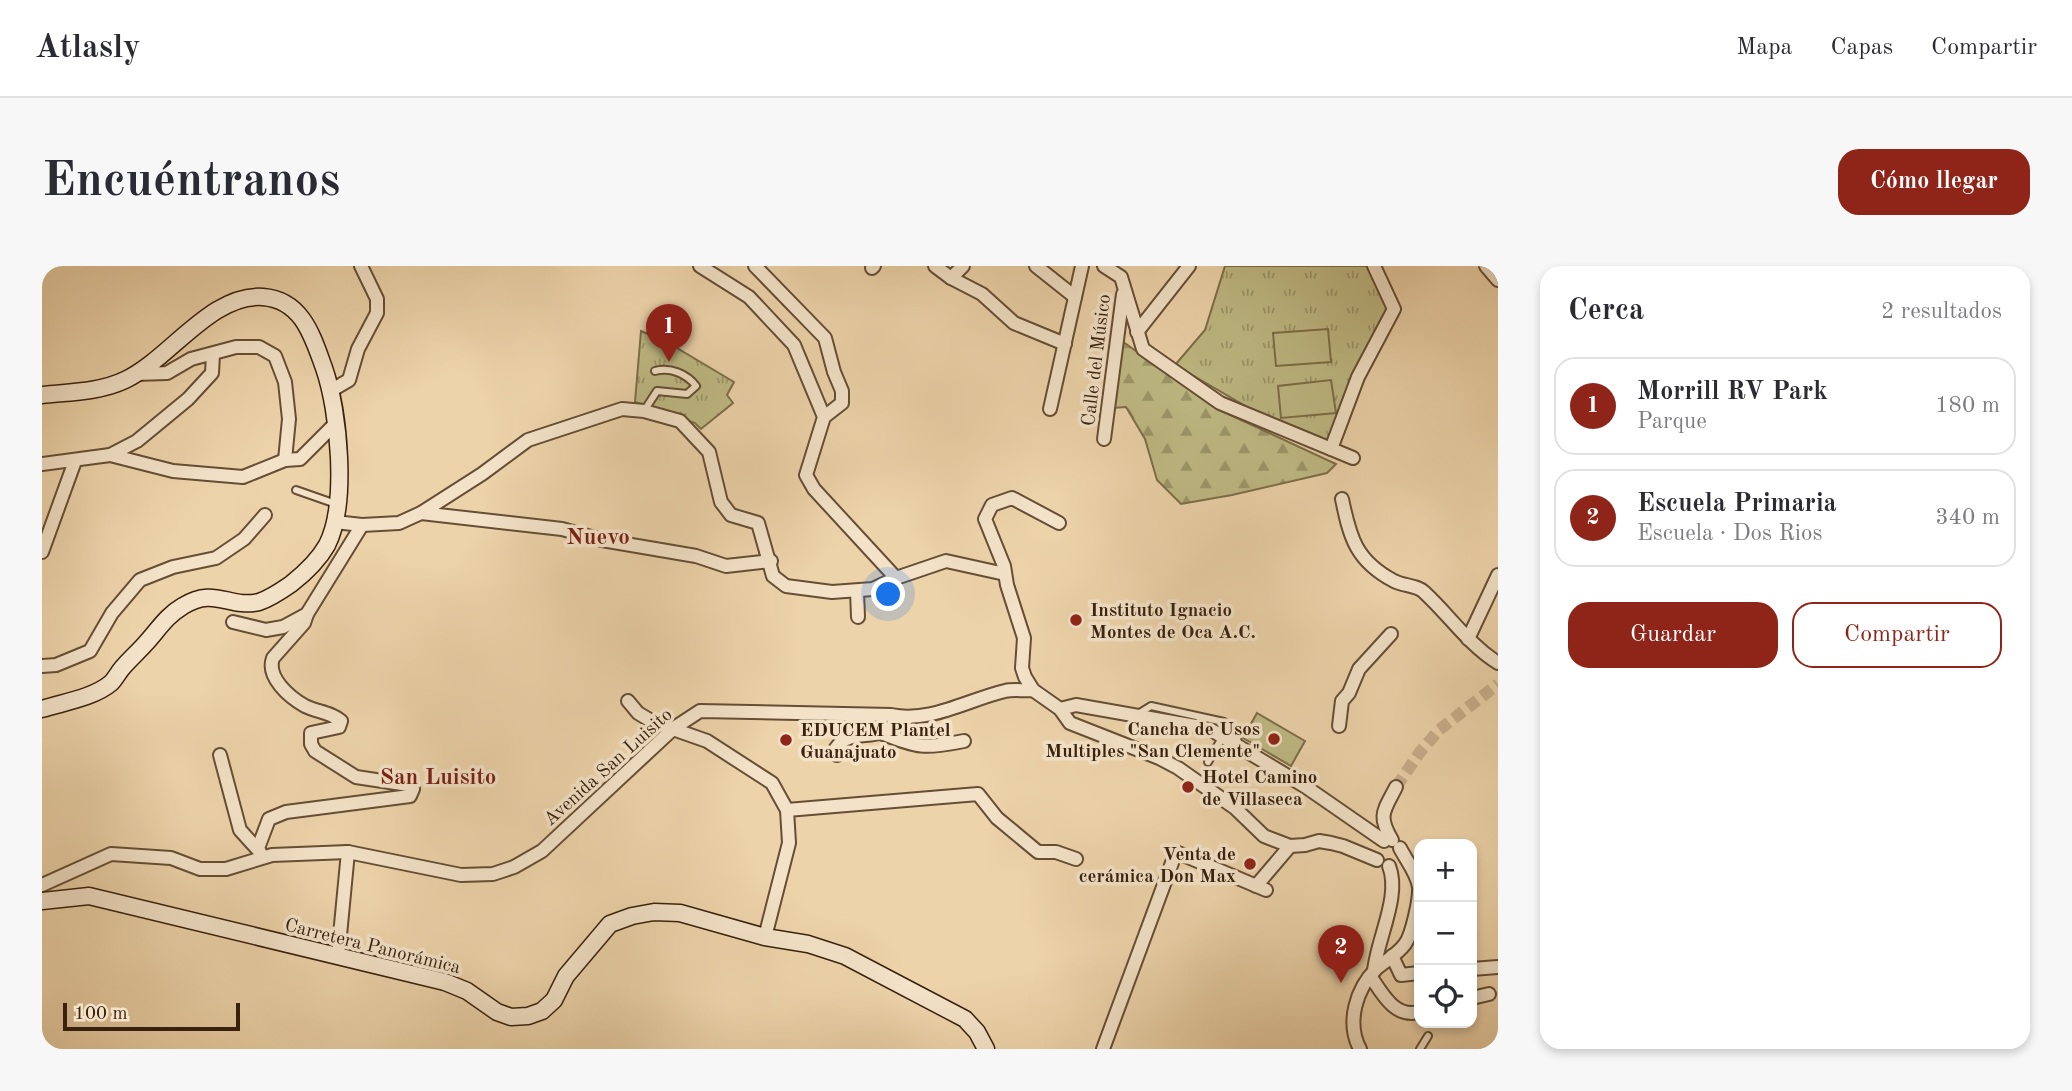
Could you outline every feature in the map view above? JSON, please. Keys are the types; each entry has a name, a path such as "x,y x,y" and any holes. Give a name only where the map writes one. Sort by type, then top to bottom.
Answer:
{"street":[{"path":"332,390 349,380 358,349 377,313 377,299 361,266"},
{"path":"700,266 749,297 794,345 824,417"},
{"path":"755,266 825,338 842,391 842,403 824,417 806,475 814,489 896,578"},
{"path":"935,266 951,278 982,294 1014,323 1065,344"},
{"path":"951,278 963,266"},
{"path":"1036,266 1075,297"},
{"path":"1050,409 1082,266"},
{"path":"1137,332 1189,266"},
{"path":"1331,449 1358,377 1394,309 1374,266"},
{"path":"1486,266 1498,281"},
{"path":"1107,267 1121,278 1143,349 1220,403 1353,458"},
{"name":"Calle del Músico","path":"1104,439 1124,287"},
{"path":"42,395 89,390 123,381 146,368 211,314 230,303 265,297 283,303 301,316 312,332 332,390 339,456 335,522 326,546 310,569 272,597 256,603 204,596 184,604 159,626 113,681 98,691 42,709"},
{"path":"135,374 167,373 191,359 236,346 259,347 275,356 285,382 289,419 285,460"},
{"path":"42,464 110,455 137,442 188,400 212,373 213,354"},
{"path":"335,522 362,525 399,523 421,513 482,474 528,440 622,410 644,411 680,421 709,452 721,502 731,515 758,523 774,576 786,586 832,592 873,589 946,561 1005,574"},
{"path":"110,455 173,471 243,477 285,460 300,459 337,422"},
{"path":"42,552 75,461"},
{"path":"1059,523 1012,498 992,505 985,519 1024,638 1022,668 1025,677 1033,690 1060,709 1070,723 1178,768 1235,808 1264,836 1290,846 1319,841 1343,846 1383,863 1399,859 1383,825 1384,811 1396,787"},
{"path":"1342,499 1350,536 1370,566 1397,583 1422,590 1479,650 1498,663"},
{"path":"421,513 562,529 602,540 696,556 726,566 771,561"},
{"path":"42,666 56,665 90,650 112,613 141,580 173,568 216,558 244,539 265,515"},
{"path":"260,853 270,819 286,812 410,796 413,789 409,785 356,777 314,751 311,744 312,733 339,727 341,721 334,715 302,704 281,686 271,665 273,658 304,623 362,525"},
{"path":"1468,639 1498,575"},
{"path":"857,591 858,617"},
{"path":"233,622 266,631 283,627 307,614"},
{"path":"1339,726 1342,701 1349,694 1359,669 1391,634"},
{"name":"Avenida San Luisito","path":"42,885 111,855 171,858 200,869 226,869 260,853 272,855 348,852 461,874 493,874 514,867 542,851 674,728 700,711 891,715 908,718 926,716 1009,690 1033,690"},
{"path":"628,701 638,713 653,722 707,741 772,783 787,810 789,844 765,937"},
{"path":"1060,709 1076,705 1200,727 1223,736 1392,843 1416,877 1419,889 1410,937 1372,974 1360,992 1354,1009 1354,1030 1360,1049"},
{"path":"881,733 908,718"},
{"path":"838,755 836,748 841,740 861,734 881,733 910,745 932,748 964,741"},
{"path":"220,755 240,830 260,853"},
{"path":"787,810 978,794 997,818 1038,852 1056,852 1076,859"},
{"path":"1392,843 1376,849 1394,881 1372,974 1389,1004 1399,1011 1414,1014"},
{"path":"1103,1049 1176,852 1261,888 1290,846"},
{"path":"338,957 348,852"},
{"name":"Carretera Panorámica","path":"42,901 89,897 445,982 467,991 497,1012 511,1017 542,1011 554,1000 566,976 610,924 654,912 680,913 765,937 808,944 845,956 965,1019 977,1032 986,1049"},
{"path":"1392,956 1401,975 1414,974"},
{"path":"1477,969 1498,967"},
{"path":"1477,997 1489,994"}],"lane":[{"path":"644,411 657,391 687,394 696,387 690,377 666,369 655,371"},
{"path":"296,490 336,504"},
{"path":"1136,715 1151,706 1224,722 1235,733 1240,747"},
{"path":"1208,762 1223,736"},
{"path":"1420,1049 1428,1036"}],"green space":[{"path":"1225,266 1372,266 1391,308 1329,444 1261,415 1175,365 1205,330"},
{"path":"1328,329 1331,362 1276,366 1273,333"},
{"path":"641,331 665,341 734,382 727,395 733,403 701,429 695,423 635,402"},
{"path":"1122,341 1215,408 1336,464 1327,473 1181,504 1157,480 1145,439 1126,407 1113,408"},
{"path":"1331,380 1336,413 1281,418 1278,386"},
{"name":"Cancha de Usos Multiples \"San Clemente\"","path":"1257,713 1305,741 1291,766 1243,738"}],"tunnel":[{"path":"1396,787 1439,730 1498,684"}],"place":[{"name":"Morrill RV Park","path":"669,362"},
{"name":"Instituto Ignacio Montes de Oca A.C.","path":"1076,620"},
{"name":"Cancha de Usos Multiples \"San Clemente\"","path":"1274,739"},
{"name":"EDUCEM Plantel Guanajuato","path":"786,740"},
{"name":"Hotel Camino de Villaseca","path":"1188,787"},
{"name":"Venta de cerámica Don Max","path":"1250,864"},
{"name":"Escuela Primaria","path":"1341,983"}],"district":[{"name":"Nuevo","path":"598,536"},
{"name":"San Luisito","path":"438,776"}]}
